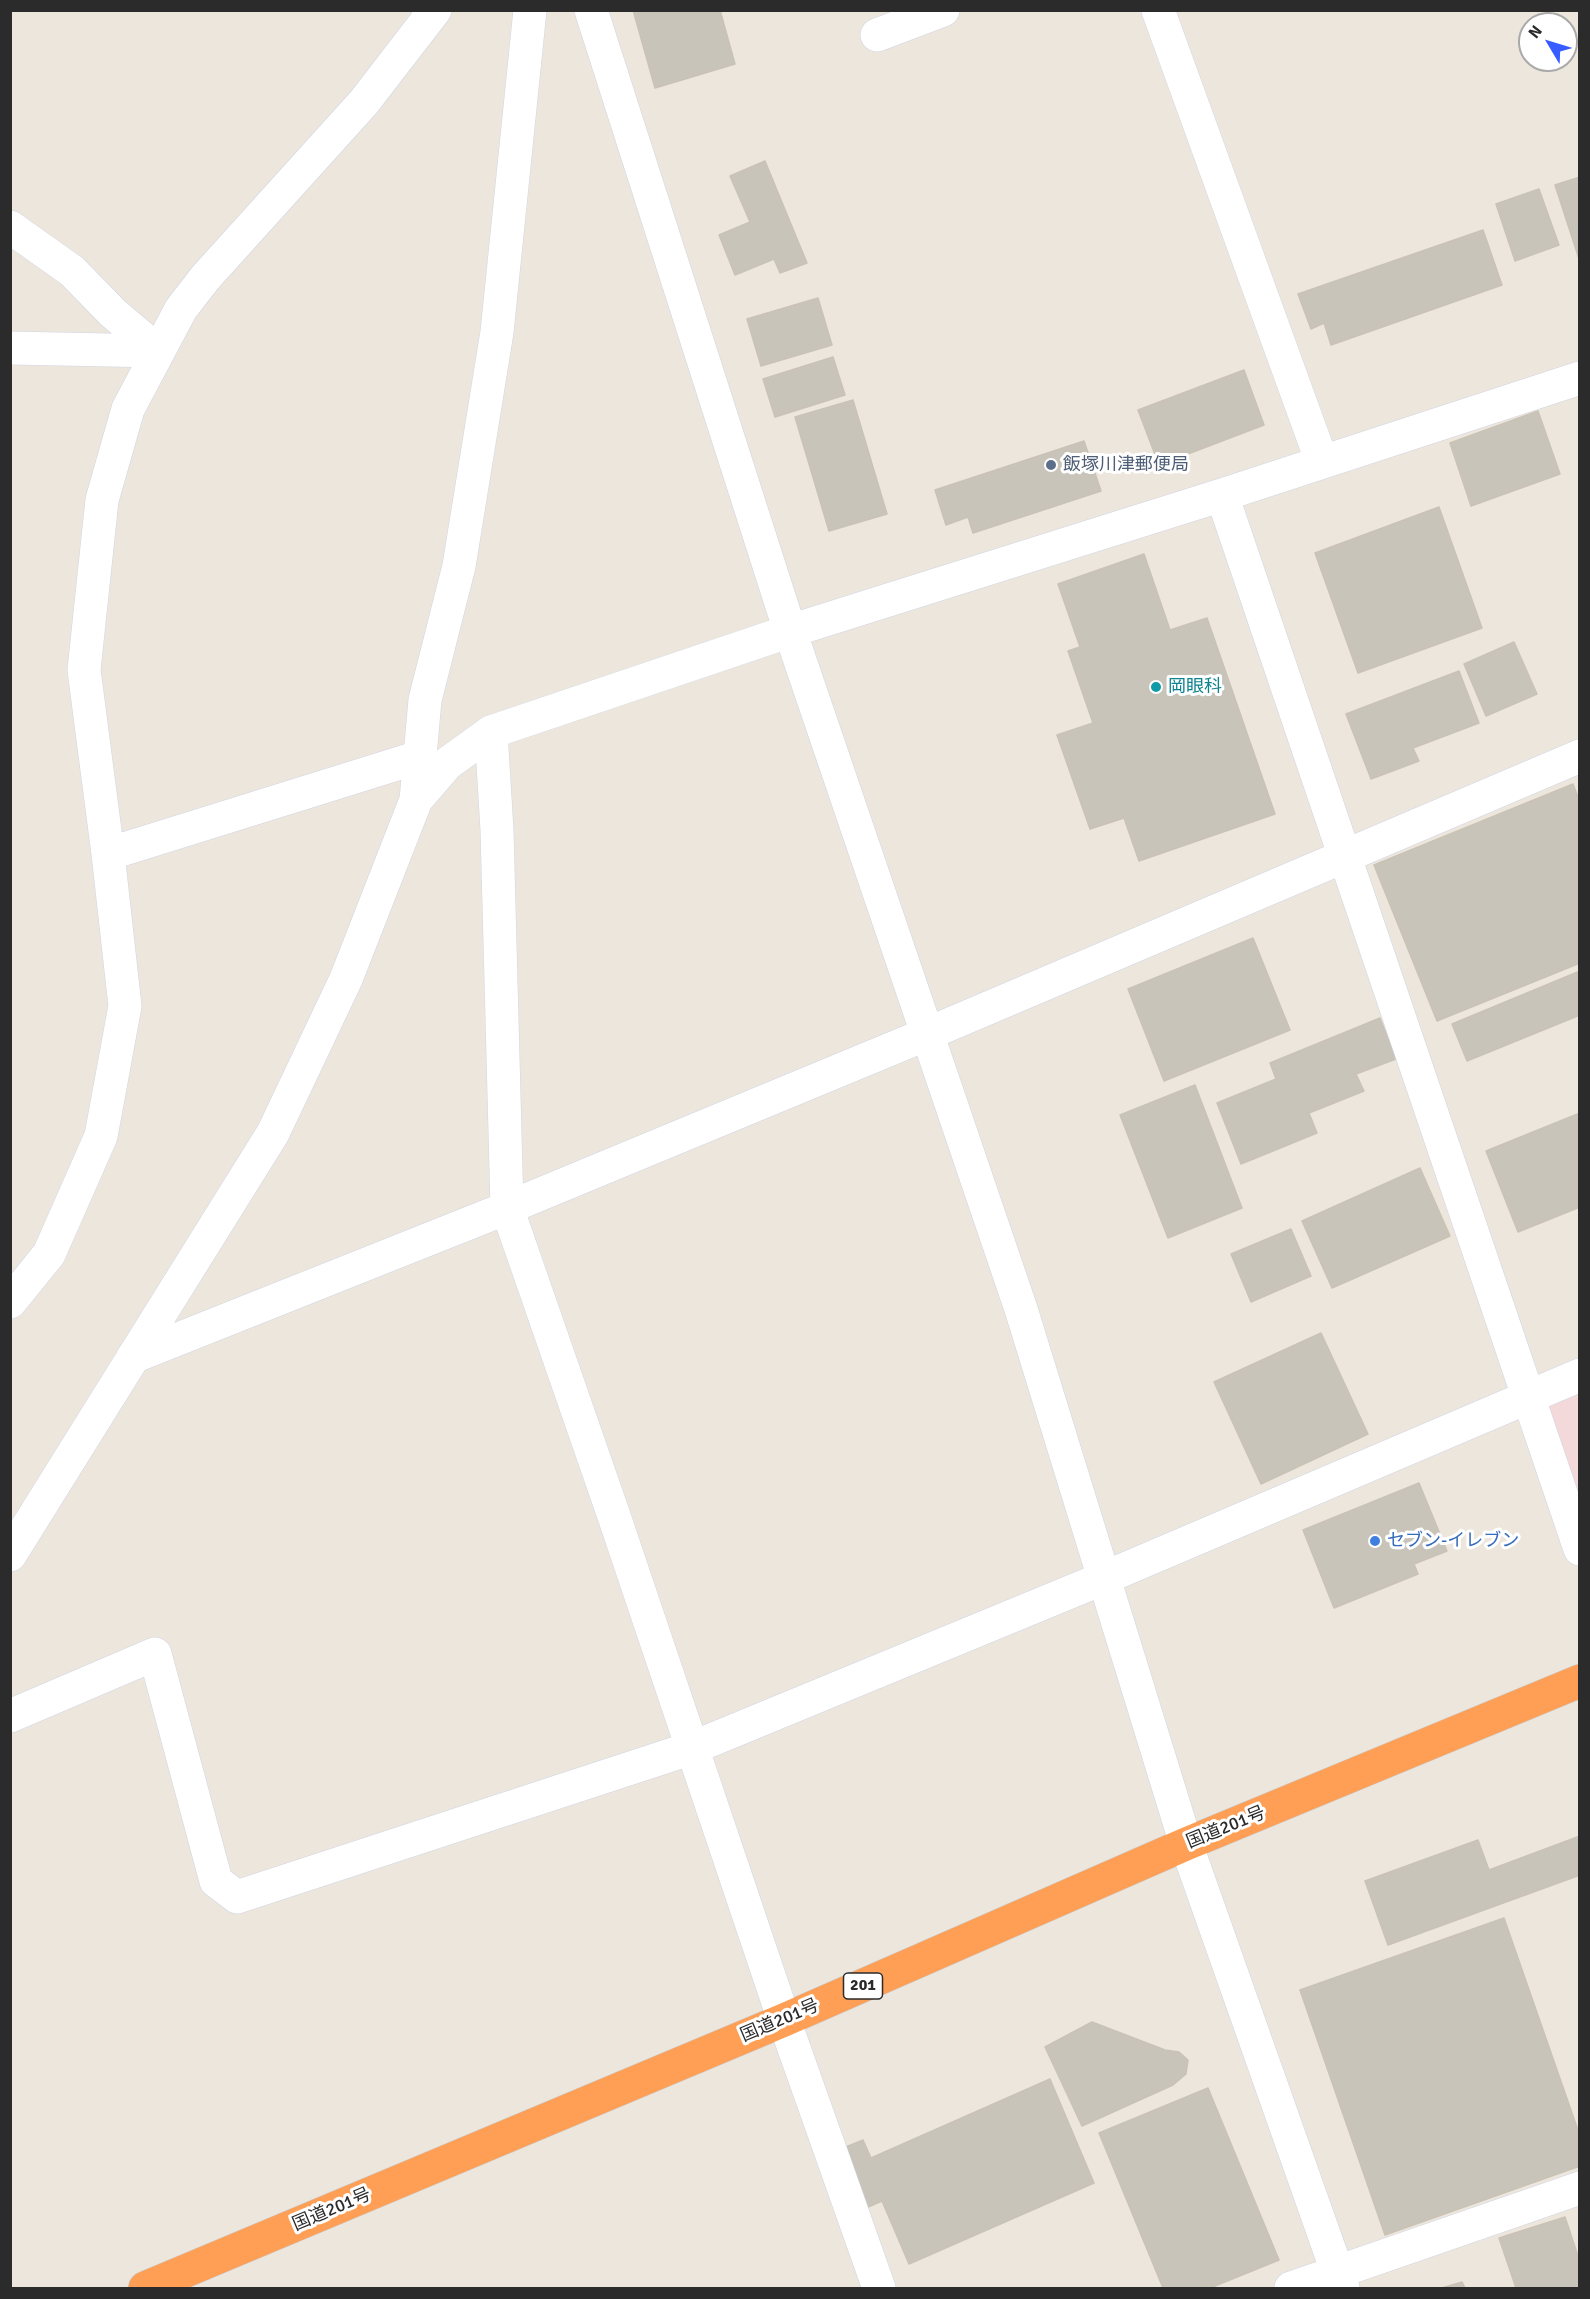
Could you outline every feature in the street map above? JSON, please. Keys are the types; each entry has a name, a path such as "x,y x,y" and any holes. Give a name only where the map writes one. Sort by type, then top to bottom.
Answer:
{"highway":[{"name":"国道201号","path":"145,2289 784,2020 1186,1844 1580,1681"}],"street":[{"path":"10,1302 49,1254 101,1136 125,1006 84,670 102,500 128,410 181,309 205,278 364,102 435,10"},
{"path":"10,1555 273,1133 346,979 416,801 425,700 459,566 497,332 530,10"},
{"path":"591,10 790,631 1021,1309 1186,1844 1340,2281"},
{"path":"877,35 943,10"},
{"path":"1158,10 1322,462"},
{"path":"10,226 72,271 113,313 158,351"},
{"path":"10,348 158,351"},
{"path":"416,801 448,764 491,732 790,631 1222,495 1580,378"},
{"path":"1222,495 1580,1550"},
{"path":"491,732 497,841 507,1208 784,2020 879,2289"},
{"path":"133,1357 507,1208 927,1034 1580,756"},
{"path":"108,854 419,757"},
{"path":"10,1716 154,1654 216,1881 237,1897 692,1748 1104,1578 1580,1375"},
{"path":"1291,2289 1340,2281 1580,2188"}],"shaded area":[{"path":"1579,1385 1579,1518 1540,1402"}],"building":[{"path":"633,10 720,10 735,64 655,88"},
{"path":"765,161 807,263 780,273 774,259 735,275 719,235 750,222 730,176"},
{"path":"1580,177 1580,262 1555,185"},
{"path":"1539,189 1559,245 1515,261 1496,204"},
{"path":"1483,230 1502,285 1331,345 1324,323 1311,329 1298,294"},
{"path":"818,298 832,345 761,366 747,319"},
{"path":"833,357 845,395 775,417 763,379"},
{"path":"1244,370 1264,425 1159,465 1138,410"},
{"path":"853,400 887,514 829,531 795,417"},
{"path":"1538,411 1560,474 1471,506 1450,443"},
{"name":"飯塚川津郵便局","path":"1084,441 1101,491 973,533 968,517 946,525 935,490"},
{"path":"1439,507 1482,628 1358,673 1315,553"},
{"name":"岡眼科","path":"1144,554 1170,630 1207,618 1275,814 1139,861 1124,818 1090,829 1057,735 1093,723 1068,651 1080,647 1058,584"},
{"path":"1514,642 1537,694 1486,716 1464,664"},
{"path":"1459,671 1479,723 1413,748 1419,761 1371,779 1346,714"},
{"path":"1573,784 1580,802 1580,963 1437,1021 1374,865"},
{"path":"1253,938 1290,1030 1164,1081 1128,989"},
{"path":"1580,971 1580,1015 1467,1061 1452,1024"},
{"path":"1380,1018 1396,1059 1356,1074 1364,1091 1309,1113 1317,1133 1241,1164 1217,1103 1276,1079 1270,1063"},
{"path":"1195,1085 1242,1208 1168,1238 1120,1115"},
{"path":"1580,1113 1580,1207 1518,1232 1486,1151"},
{"path":"1420,1168 1450,1236 1332,1288 1302,1221"},
{"path":"1291,1229 1311,1276 1251,1302 1231,1254"},
{"path":"1321,1333 1368,1434 1261,1484 1214,1382"},
{"name":"セブン-イレブン","path":"1419,1483 1447,1551 1414,1564 1418,1574 1334,1608 1303,1530"},
{"path":"1580,1836 1580,1875 1388,1945 1365,1881 1478,1840 1489,1870"},
{"path":"1504,1918 1580,2136 1580,2166 1385,2235 1300,1990"},
{"path":"1092,2022 1165,2050 1179,2052 1188,2060 1186,2074 1173,2085 1082,2126 1045,2047"},
{"path":"1050,2079 1094,2183 909,2264 882,2201 866,2208 841,2149 863,2140 871,2158"},
{"path":"1208,2088 1279,2260 1210,2288 1163,2288 1099,2133"},
{"path":"1565,2217 1580,2262 1580,2288 1516,2288 1499,2238"},
{"path":"1462,2282 1465,2288 1442,2288"}],"place":[{"name":"飯塚川津郵便局","path":"1051,465"},
{"name":"岡眼科","path":"1156,687"},
{"name":"セブン-イレブン","path":"1375,1541"}]}
